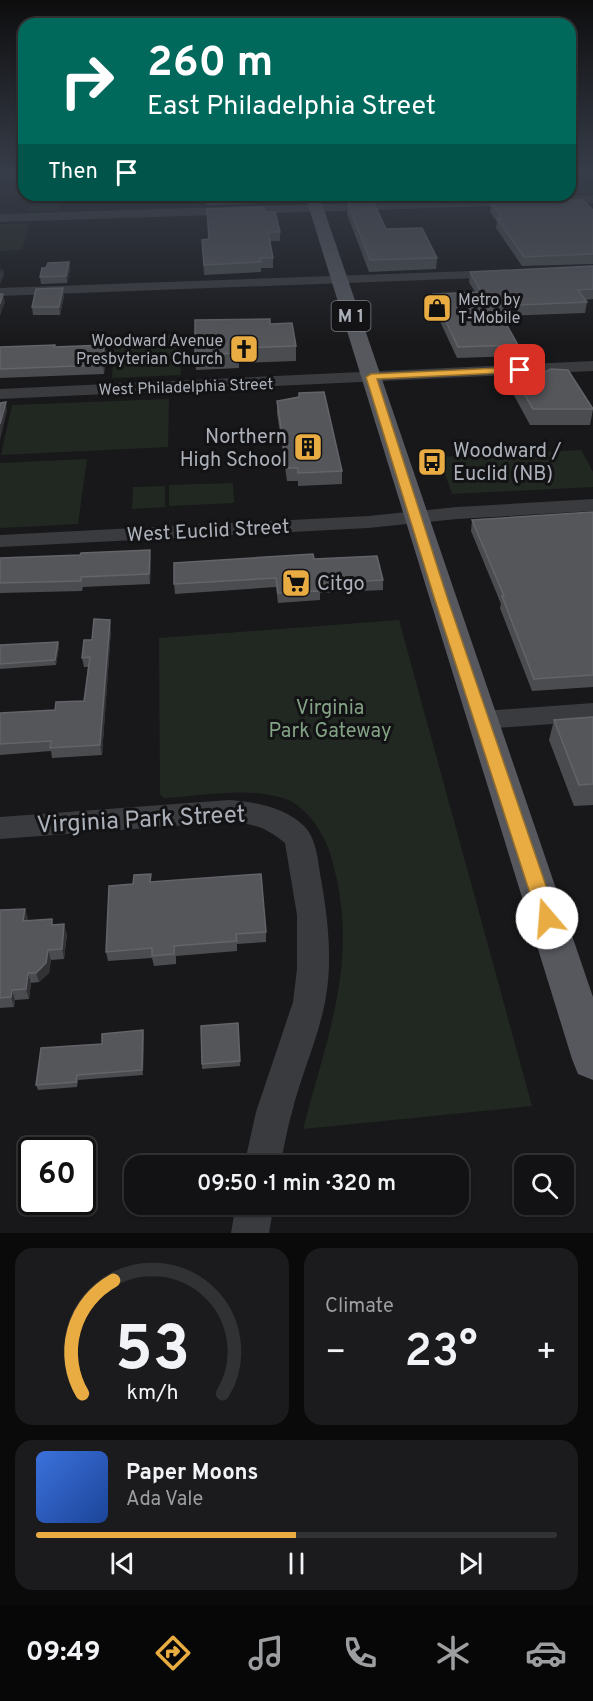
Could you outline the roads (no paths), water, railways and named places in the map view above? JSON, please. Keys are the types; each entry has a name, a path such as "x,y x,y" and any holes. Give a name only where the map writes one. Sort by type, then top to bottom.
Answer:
{"main road":[{"name":"M 1","path":"324,232 591,1048"}],"street":[{"path":"0,292 517,273"},
{"name":"West Philadelphia Street","path":"0,394 593,366"},
{"name":"West Euclid Street","path":"0,541 368,522 593,505"},
{"path":"483,720 593,712"},
{"name":"Virginia Park Street","path":"0,828 229,811 257,813 279,823 296,836 302,849 312,915 313,969 309,1002 274,1112 264,1155"},
{"path":"250,1233 253,1215"}],"place":[{"name":"Metro by T-Mobile","path":"437,308"},
{"name":"Woodward Avenue Presbyterian Church","path":"244,349"},
{"name":"Northern High School","path":"308,447"},
{"name":"Woodward / Euclid (NB)","path":"432,462"},
{"name":"Citgo","path":"296,583"}],"park label":[{"name":"Virginia Park Gateway","path":"330,718"}]}
